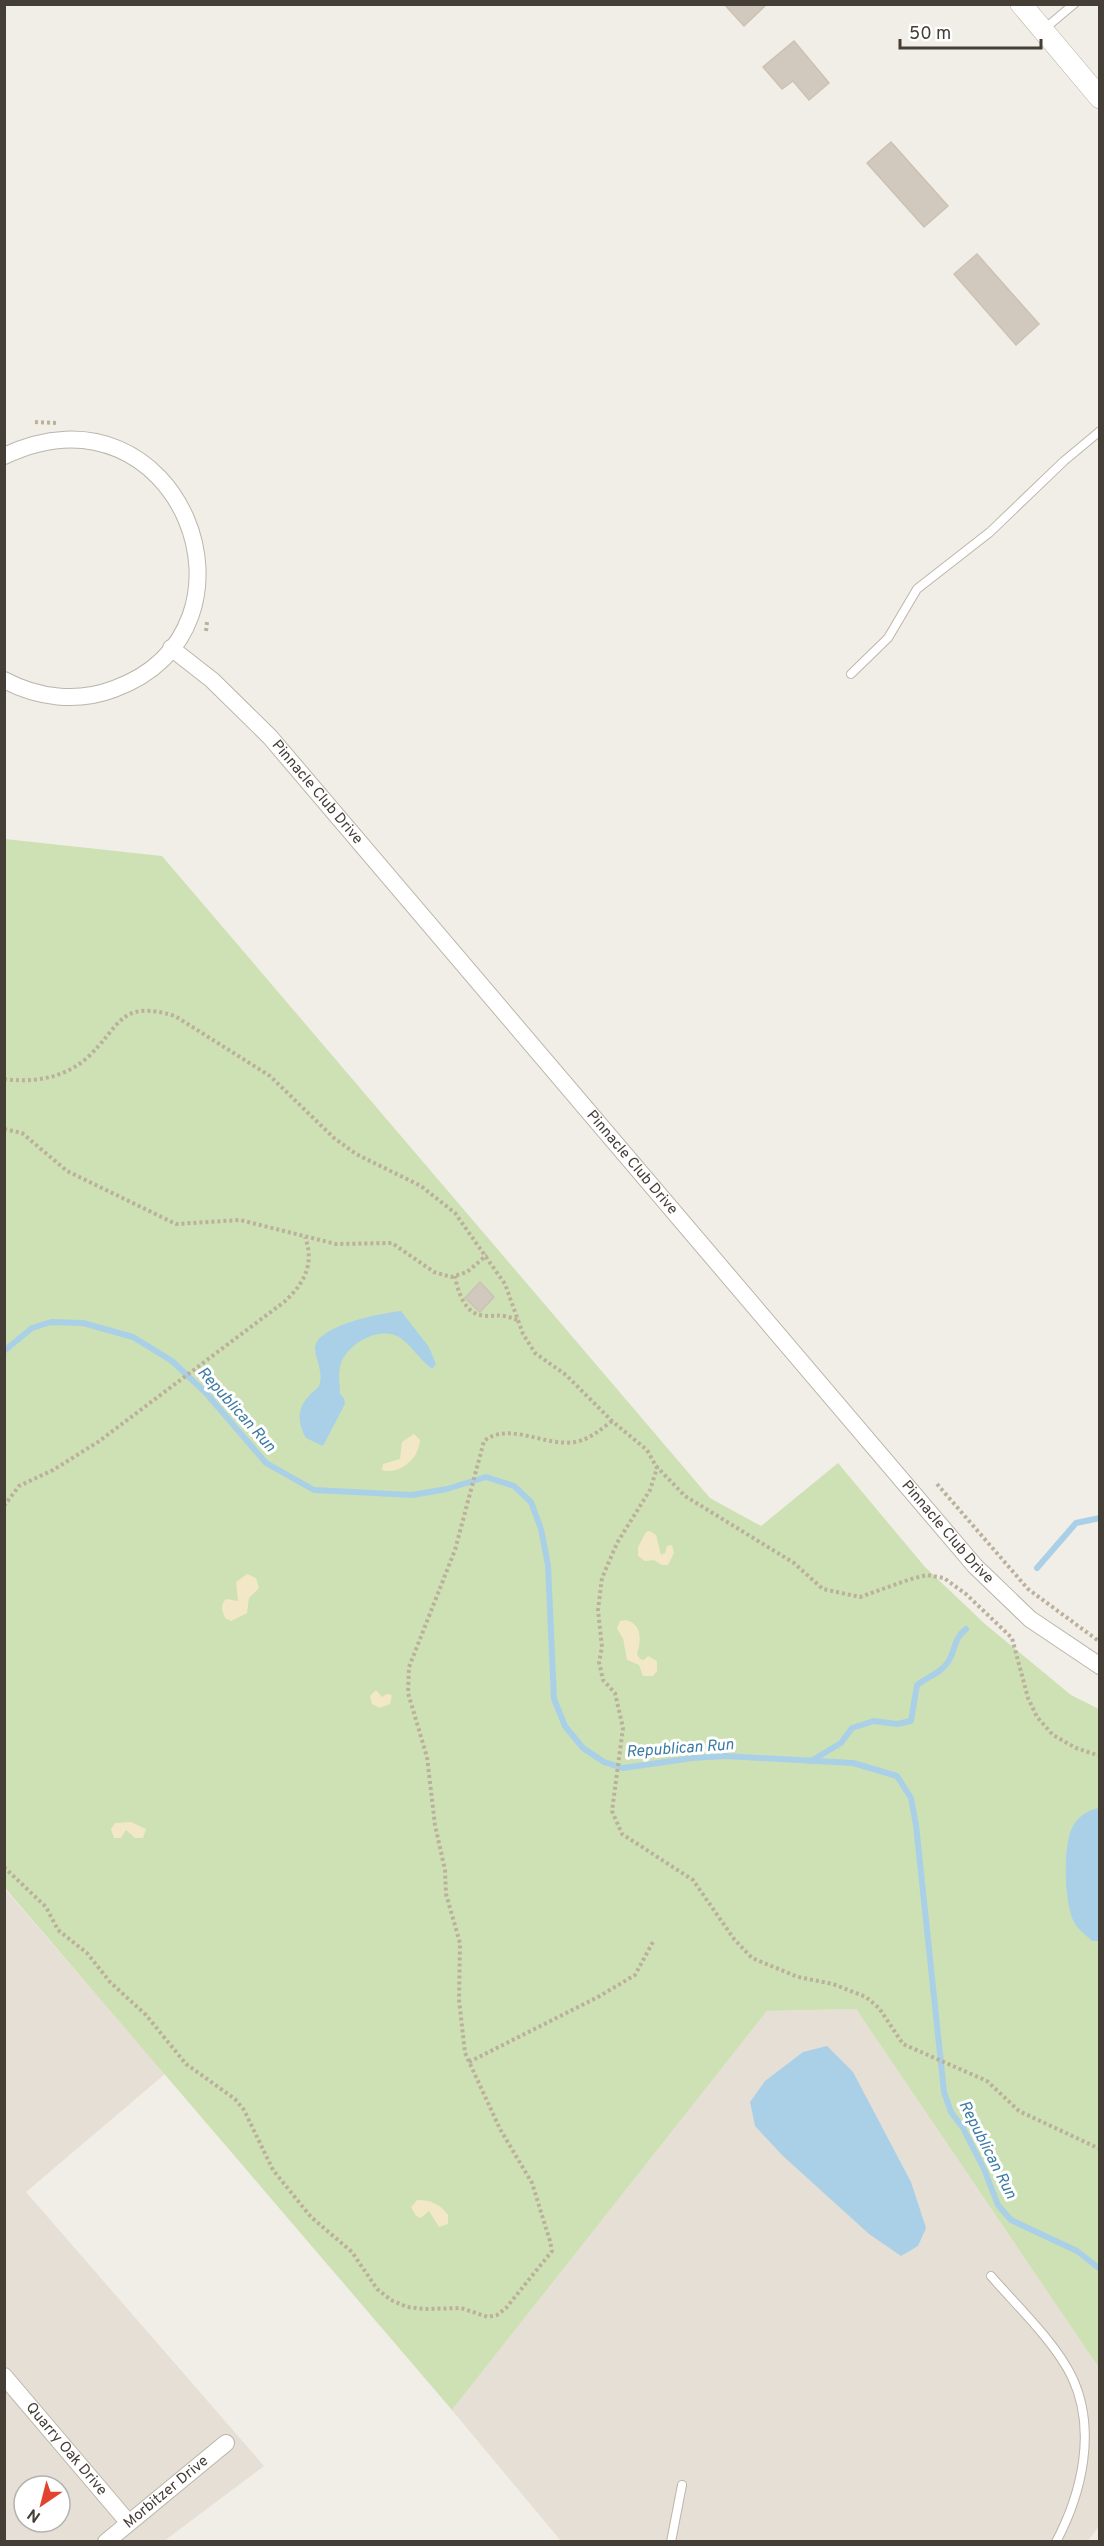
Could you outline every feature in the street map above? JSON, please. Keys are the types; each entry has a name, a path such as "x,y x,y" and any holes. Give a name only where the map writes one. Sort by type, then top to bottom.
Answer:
{"street":[{"path":"1021,4 1100,98"},
{"path":"4,456 42,442 86,440 110,446 132,456 153,471 172,491 194,535 198,575 189,617 171,648 142,675 104,693 61,698 39,694 4,680"},
{"name":"Pinnacle Club Drive","path":"171,648 226,692 270,737 975,1566 1030,1619 1100,1666"},
{"name":"Quarry Oak Drive","path":"4,2376 128,2522"},
{"name":"Morbitzer Drive","path":"106,2541 226,2443"}],"lane":[{"path":"1043,30 1074,4"},
{"path":"851,674 888,638 917,589 990,532 1064,461 1100,431"},
{"path":"991,2276 1047,2341 1072,2377 1081,2407 1084,2445 1080,2486 1072,2513 1056,2541"},
{"path":"671,2541 682,2485"}],"path":[{"path":"4,1079 33,1081 50,1078 74,1067 87,1058 114,1025 132,1013 159,1011 175,1016 270,1076 334,1137 356,1154 421,1186 455,1213 505,1284 527,1343 535,1353 566,1375 612,1421 646,1450 657,1468 685,1496 794,1563 823,1589 860,1597 927,1575 944,1578 966,1594 1011,1638 1028,1698 1037,1717 1053,1735 1076,1748 1100,1756"},
{"path":"4,1129 22,1133 67,1171 113,1191 167,1221 185,1224 240,1220 336,1244 374,1241 393,1243 434,1272 455,1276 467,1272 487,1256"},
{"path":"4,1506 19,1486 53,1470 84,1451 284,1302 305,1278 310,1255 305,1237"},
{"path":"455,1276 460,1296 475,1313 481,1316 505,1315 518,1321"},
{"path":"4,1867 46,1907 58,1930 87,1953 110,1982 146,2015 186,2064 235,2098 244,2110 273,2170 311,2217 352,2252 377,2289 407,2307 425,2310 461,2308 488,2317 497,2315 506,2308 552,2250 532,2183 500,2129 469,2061 461,2035 460,1943 449,1910 427,1757 412,1710 407,1678 414,1650 456,1546 484,1441 495,1433 506,1432 564,1443 585,1439 612,1421"},
{"path":"657,1468 650,1490 634,1512 602,1578 598,1610 602,1647 599,1662 603,1680 615,1693 623,1736 612,1811 622,1834 693,1880 734,1940 752,1958 789,1974 833,1984 866,1997 879,2008 903,2044 987,2081 1019,2111 1100,2149"},
{"path":"937,1484 1028,1589 1100,1642"},
{"path":"469,2061 598,1997 635,1975 654,1940"}],"shaded area":[{"path":"4,1888 165,2074 26,2192 264,2466 164,2541 5,2541"},
{"path":"856,2009 1099,2368 1099,2526 1087,2542 561,2541 452,2410 767,2011"}],"green space":[{"path":"5,839 162,856 710,1498 761,1526 838,1463 925,1567 985,1624 1071,1695 1099,1709 1099,2368 856,2009 767,2011 452,2410 5,1888"}],"sand":[{"path":"414,1434 420,1440 413,1459 396,1470 382,1470 383,1464 400,1459 402,1442"},
{"path":"650,1531 656,1535 661,1555 665,1553 667,1546 672,1545 674,1553 668,1565 662,1565 654,1560 645,1561 638,1556 638,1547 646,1532"},
{"path":"247,1574 256,1578 259,1588 249,1598 247,1613 231,1621 225,1618 222,1610 223,1603 226,1599 238,1601 236,1582"},
{"path":"625,1620 638,1629 640,1639 637,1654 640,1659 644,1660 648,1656 657,1661 657,1671 653,1676 643,1676 639,1665 627,1660 623,1638 617,1629 620,1621"},
{"path":"376,1690 382,1697 387,1694 392,1695 390,1704 380,1708 372,1704 370,1696"},
{"path":"131,1822 146,1829 143,1838 135,1838 126,1830 121,1838 114,1838 111,1829 115,1823"},
{"path":"417,2200 431,2202 442,2208 448,2215 448,2224 439,2227 429,2211 421,2218 416,2216 411,2207"}],"water":[{"path":"401,1311 429,1347 436,1364 432,1369 403,1340 391,1334 373,1335 364,1339 348,1351 343,1359 339,1370 339,1380 340,1394 345,1404 323,1446 306,1438 301,1427 300,1411 320,1381 315,1349 318,1341 337,1327 380,1314"},
{"path":"1099,1808 1099,1941 1092,1941 1075,1924 1071,1915 1066,1864 1068,1839 1073,1826 1082,1815"},
{"path":"827,2046 853,2072 911,2182 926,2228 918,2246 901,2256 869,2234 783,2156 755,2126 750,2102 765,2081 803,2052"}],"building":[{"path":"724,4 767,4 744,26"},
{"path":"794,41 829,83 809,100 793,81 782,89 763,67"},
{"path":"891,142 948,206 924,227 867,163"},
{"path":"977,254 1039,324 1016,345 954,274"},
{"path":"480,1282 494,1297 480,1312 465,1298"}],"waterway":[{"name":"Republican Run","path":"4,1351 32,1328 51,1322 83,1323 133,1337 172,1361 206,1393 266,1463 314,1490 412,1495 447,1489 486,1477 514,1486 531,1502 541,1529 548,1565 554,1699 565,1726 583,1748 604,1762 623,1768 725,1756 853,1763 897,1776 911,1798 916,1825 944,2092 951,2112 963,2128 984,2169 998,2205 1011,2220 1077,2251 1100,2269"},
{"path":"1037,1568 1076,1523 1100,1518"},
{"path":"811,1761 841,1743 852,1728 874,1721 897,1724 911,1721 917,1685 945,1666 951,1658 959,1637 966,1629"}]}
